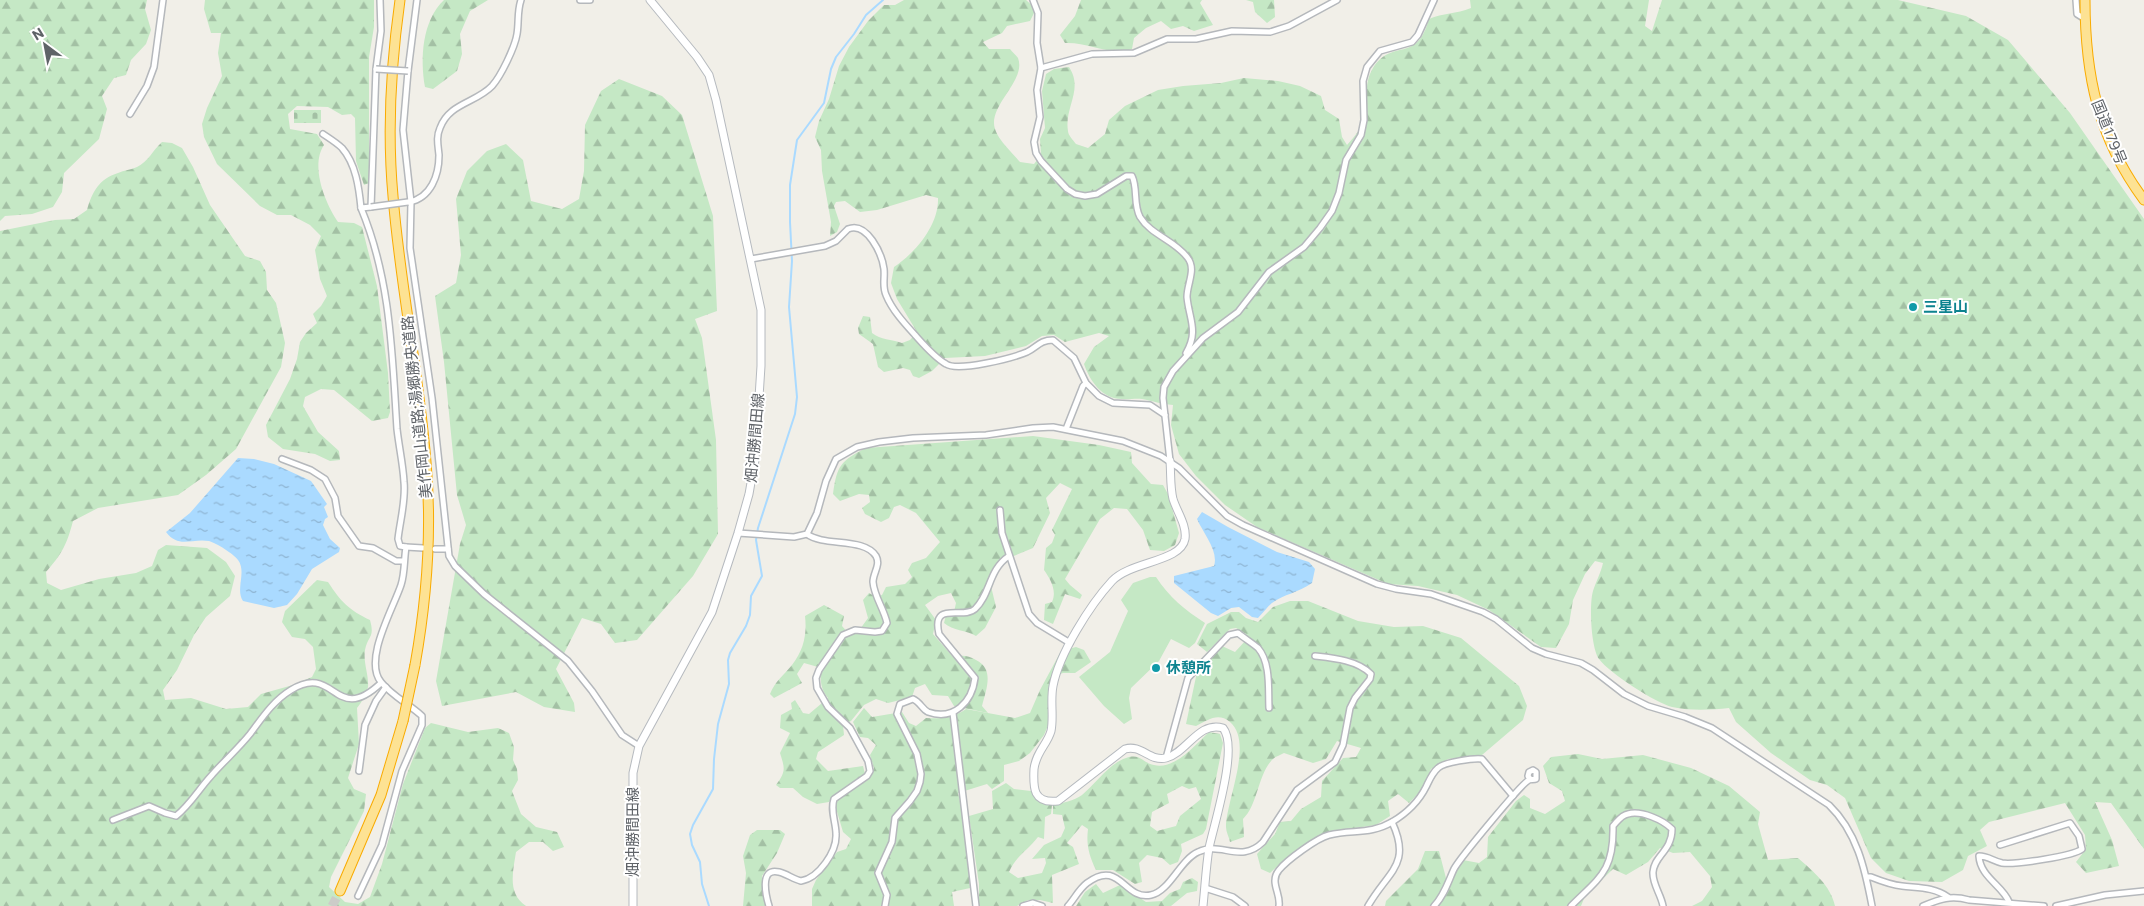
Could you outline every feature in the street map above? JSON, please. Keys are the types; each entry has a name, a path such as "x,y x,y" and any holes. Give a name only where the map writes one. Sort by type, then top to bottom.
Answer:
{"highway":[{"name":"美作岡山道路;湯郷勝央道路","path":"340,891 381,795 403,721 421,633 426,576 429,516 426,462 421,407 393,195 391,104 400,0"},
{"name":"国道179号","path":"2085,0 2087,60 2098,111 2115,154 2132,184 2144,200"}],"main road":[{"name":"畑沖勝間田線","path":"633,906 633,773 639,746 712,612 738,533 749,494 755,460 761,366 761,310 709,75 697,57 650,0"},
{"path":"1170,461 1174,500 1184,528 1185,539 1182,546 1170,556 1133,567 1113,580 1079,626 1054,684 1052,729 1050,736 1041,746 1035,766 1034,786 1039,797 1044,800 1058,801 1125,749 1138,748 1149,756 1158,759 1166,758 1176,753 1202,730 1216,726 1224,728 1230,741 1225,780 1209,849 1203,906"}],"street":[{"path":"130,114 147,86 154,67 163,0"},
{"path":"371,207 376,69 381,31 380,0"},
{"path":"417,0 403,130 410,202 410,248 432,398 449,556 455,566 484,594 568,661 592,691 622,735 639,746"},
{"path":"361,208 410,202 423,197 429,191 438,168 439,130 442,122 456,107 493,85 517,36 518,10 521,0"},
{"path":"580,0 590,0"},
{"path":"1033,0 1038,13 1037,43 1041,68 1037,90 1040,117 1034,142 1036,153 1067,189 1075,194 1084,196 1097,194 1126,176 1132,176 1135,182 1134,193 1139,214 1144,223 1157,235 1186,255 1190,262 1192,269 1187,298 1193,331 1189,348 1184,358 1164,387 1170,461"},
{"path":"1041,68 1092,54 1134,53 1167,39 1196,40 1232,31 1270,32 1289,26 1337,0"},
{"path":"1184,358 1203,338 1238,312 1269,272 1304,247 1332,211 1339,193 1346,160 1361,135 1364,120 1363,81 1367,67 1380,51 1412,42 1418,35 1434,0"},
{"path":"2076,0 2078,14 2085,18"},
{"path":"376,69 408,71"},
{"path":"322,134 342,147 348,157 360,191 361,208 371,233 389,319 396,377 398,435 405,484 398,539 400,546 423,548"},
{"path":"751,259 826,246 836,241 848,229 858,228 870,238 881,260 884,270 884,290 887,298 915,335 946,364 958,366 988,363 1029,351 1040,341 1053,340 1074,358 1086,383 1099,396 1114,403 1150,405 1165,415"},
{"path":"1066,429 1083,386 1086,383"},
{"path":"807,534 817,513 826,481 836,458 857,447 913,438 986,435 1033,428 1066,429 1124,440 1170,461 1227,516 1267,537 1377,584 1431,594 1483,612 1496,619 1532,648 1581,663 1624,694 1648,706 1662,712 1686,717 1712,728 1833,809 1845,824 1855,842 1867,877 1872,906"},
{"path":"282,459 311,470 325,479 335,498 338,516 360,546 373,548 396,561 404,561"},
{"path":"1000,510 1002,534 1029,614 1037,623 1070,644"},
{"path":"738,533 794,537 807,534 819,540 865,548 876,556 878,563 873,583 887,623 882,631 855,630 843,635 819,670 817,688 828,707 850,728 868,761 870,771 834,799 832,811 836,841 829,856 816,873 807,880 801,881 778,872 768,875 764,888 768,906"},
{"path":"358,896 382,845 402,771 422,725 422,716 383,685 375,670 374,659 402,583 406,547"},
{"path":"435,549 448,549"},
{"path":"884,906 887,895 878,873 892,842 895,818 917,792 921,774 917,754 899,720 898,709 900,704 914,699 929,712 952,713 965,705 975,678 939,634 937,626 939,619 944,614 950,612 966,613 974,611 984,596 990,580 1001,562 1009,556"},
{"path":"1166,758 1188,678 1229,635 1238,633 1258,648 1267,668 1269,708"},
{"path":"1068,906 1081,888 1097,876 1103,874 1115,876 1135,892 1144,895 1158,892 1189,858 1197,852 1209,849 1247,852 1256,849 1263,842 1297,790 1335,762 1340,753 1350,708 1355,698 1370,679 1371,674 1356,665 1332,658 1315,656"},
{"path":"113,820 149,806 165,814 176,816 184,810 212,775 250,734 259,719 290,690 304,683 317,682 324,684 347,700 353,700 383,685"},
{"path":"359,771 365,725 383,685"},
{"path":"952,713 976,906"},
{"path":"1280,906 1275,878 1286,864 1324,837 1348,832 1367,832 1392,822 1418,802 1433,774 1444,764 1482,759 1513,796"},
{"path":"1434,906 1441,899 1465,853 1513,796 1530,779"},
{"path":"1571,906 1604,873 1609,862 1612,847 1613,826 1626,814 1638,812 1667,824 1672,829 1672,838 1666,851 1653,870 1663,906"},
{"path":"1368,906 1377,890 1394,868 1401,854 1398,836 1392,822"},
{"path":"2000,845 2070,823 2079,836 2082,848 2072,854 2028,862 2002,863 1988,857 1979,856 1987,876 2006,896 2009,902"},
{"path":"1867,877 1901,886 1922,887 1943,893 1948,897"},
{"path":"1205,888 1233,897 1244,906"},
{"path":"2056,906 2105,895 2144,891"},
{"path":"1923,906 1948,897 1957,897 1969,900 2044,906"},
{"path":"1023,906 1033,903 1042,906"}],"green space":[{"path":"0,0 147,0 145,9 151,30 146,44 131,60 126,75 114,78 102,96 107,109 99,139 64,173 62,192 53,207 32,214 5,216 0,221"},
{"path":"205,0 374,0 374,27 369,57 369,183 364,185 356,161 355,118 351,114 342,115 328,107 297,106 288,114 290,129 317,134 324,145 318,163 324,195 338,222 354,223 362,227 377,286 388,373 390,412 388,418 372,421 334,390 321,389 305,397 303,406 318,432 339,451 340,460 330,461 315,454 283,449 268,437 266,425 290,379 297,359 300,342 306,333 317,323 313,314 327,296 320,279 315,250 321,236 310,225 291,215 277,215 260,206 217,164 204,137 202,124 207,108 222,76 218,53 221,33 211,33 204,9"},
{"path":"444,0 488,0 470,11 460,34 462,54 457,71 433,89 425,87 423,76 424,40 431,18"},
{"path":"904,0 1026,0 1036,9 1030,21 1007,26 1002,33 983,42 989,49 1010,49 1018,58 1018,74 995,115 994,123 1000,139 1020,162 1034,164 1041,155 1040,139 1045,128 1042,91 1046,74 1054,69 1069,67 1075,83 1069,114 1068,133 1076,144 1088,148 1105,134 1109,120 1125,106 1158,90 1221,83 1244,78 1278,81 1300,86 1321,96 1325,110 1339,119 1342,137 1347,145 1365,118 1368,80 1373,68 1388,54 1411,47 1418,42 1424,33 1429,19 1471,8 1470,0 1649,0 1645,26 1652,31 1662,0 1898,0 1966,16 2008,40 2070,113 2144,219 2144,849 2111,803 2095,802 2112,840 2119,866 2086,873 2076,862 2086,849 2085,835 2065,803 1989,822 1980,830 1987,846 1968,856 1963,870 1942,882 1909,881 1886,873 1871,858 1845,798 1827,785 1810,780 1771,753 1736,722 1729,708 1701,710 1672,707 1655,700 1633,687 1604,665 1596,653 1591,616 1593,591 1603,563 1595,561 1585,574 1573,600 1569,624 1556,648 1541,647 1489,610 1457,595 1418,586 1388,584 1257,527 1225,505 1196,476 1179,454 1171,425 1173,405 1142,399 1115,398 1108,396 1093,383 1084,364 1094,347 1109,336 1099,333 1065,342 1054,335 1042,336 1026,346 985,356 945,358 932,371 919,378 913,376 910,370 903,368 884,372 878,367 873,344 859,334 858,328 863,316 870,317 872,333 883,338 902,343 910,340 917,332 897,299 891,283 894,267 910,254 930,228 937,208 938,198 926,195 877,210 860,212 845,201 836,202 834,206 840,224 837,232 830,236 831,222 822,171 821,150 815,137 839,66 849,47 868,21 884,5 895,5"},
{"path":"1081,0 1202,0 1200,3 1213,25 1194,31 1183,26 1171,29 1161,21 1146,28 1134,38 1132,49 1123,51 1065,43 1060,35 1075,16"},
{"path":"1246,0 1274,0 1275,17 1267,23 1255,12 1253,2"},
{"path":"619,79 662,96 682,115 713,216 717,311 695,319 702,338 716,440 718,534 693,576 637,640 615,643 601,624 582,618 556,669 574,703 575,712 544,707 516,692 442,706 436,681 460,544 466,525 457,495 444,362 435,296 456,283 461,255 456,199 467,171 487,151 506,144 523,160 531,201 562,209 579,199 584,171 585,125 601,91"},
{"path":"294,110 321,110 321,123 294,123"},
{"path":"162,142 172,143 182,148 210,205 245,256 260,261 266,272 267,290 276,303 285,343 281,367 236,449 206,475 178,495 98,508 73,521 63,548 46,572 47,583 61,590 99,579 136,573 152,566 158,550 166,545 207,548 226,562 235,576 230,596 206,617 194,635 177,670 163,690 165,700 191,698 226,709 248,707 261,694 293,685 312,677 316,669 313,647 305,639 292,637 282,622 285,611 317,580 328,582 346,605 370,620 372,630 365,650 368,687 364,698 357,708 359,744 348,778 354,789 366,794 364,811 331,877 329,887 345,902 358,904 370,897 382,864 403,784 425,728 431,723 468,732 498,728 509,733 514,747 513,760 517,769 518,780 512,791 521,814 536,827 557,832 564,847 553,851 543,842 529,842 516,852 513,874 514,888 520,901 526,906 0,906 0,231 55,220 74,219 87,210 91,197 101,183 111,176 141,165"},
{"path":"1033,436 1099,445 1131,452 1132,463 1151,484 1163,485 1168,494 1179,533 1175,545 1164,551 1150,550 1143,530 1127,509 1114,508 1100,519 1065,579 1082,595 1080,599 1065,594 1053,624 1044,620 1045,604 1052,602 1054,594 1051,582 1044,570 1046,548 1052,543 1055,535 1052,530 1072,489 1060,483 1046,498 1050,513 1033,548 997,563 989,578 996,607 985,628 976,636 951,628 944,623 946,615 954,612 956,603 951,593 938,596 925,605 936,620 933,634 953,657 970,657 982,664 986,669 988,680 982,706 988,713 954,706 948,696 932,695 925,684 915,688 912,697 888,703 876,699 864,705 851,721 843,725 844,735 818,752 816,759 828,771 863,766 865,774 836,794 829,802 817,804 803,797 793,788 780,788 776,785 784,770 780,753 790,733 780,728 781,715 792,709 791,703 795,700 803,713 809,714 828,698 822,686 818,667 804,663 797,674 802,683 774,698 770,694 802,648 806,629 805,616 824,605 844,616 842,626 849,634 858,632 868,618 863,600 869,593 876,597 882,595 886,587 905,584 912,577 908,570 912,563 926,558 940,542 916,513 900,505 894,507 889,518 881,522 865,514 862,508 870,502 869,495 859,494 840,501 833,494 836,477 841,465 850,457 866,448"},
{"path":"1150,577 1156,577 1178,603 1205,623 1195,643 1189,648 1171,639 1159,661 1131,688 1129,698 1132,719 1124,724 1104,706 1079,677 1110,652 1128,611 1121,600 1133,583"},
{"path":"1290,601 1308,601 1358,621 1394,627 1423,626 1461,638 1519,686 1527,706 1523,720 1482,755 1448,759 1431,769 1422,790 1409,803 1398,794 1388,801 1390,816 1376,825 1327,832 1285,859 1270,873 1261,869 1257,854 1275,834 1280,822 1291,821 1301,809 1321,797 1322,781 1343,758 1356,757 1361,748 1337,741 1326,759 1313,763 1284,753 1274,758 1264,772 1252,806 1243,819 1244,837 1230,842 1226,827 1239,757 1240,743 1237,731 1226,719 1217,717 1196,726 1186,724 1197,672 1222,646 1235,652 1246,640 1246,634 1236,628 1230,629 1207,652 1197,644 1207,624 1231,612 1239,612 1246,618 1258,622 1273,607"},
{"path":"1076,647 1084,650 1091,662 1075,673 1063,673 1054,676 1048,697 1049,723 1044,735 1030,753 1019,761 1004,765 1004,781 992,789 987,784 958,793 964,818 970,888 952,892 954,906 812,906 812,889 816,880 837,852 846,849 851,839 843,832 835,805 840,797 871,776 874,768 870,755 876,745 868,738 860,737 853,722 864,708 872,717 902,712 909,723 916,726 926,718 947,717 966,709 1015,718 1030,713 1061,651"},
{"path":"1209,732 1220,734 1223,743 1206,829 1203,834 1181,844 1182,851 1178,862 1170,865 1162,858 1147,855 1139,863 1142,882 1135,884 1113,870 1096,870 1087,840 1088,829 1082,825 1067,843 1073,847 1079,864 1052,875 1053,903 1028,900 1017,906 979,906 979,884 969,816 993,809 992,791 1006,783 1014,789 1031,791 1038,800 1052,805 1051,814 1045,817 1044,839 1038,837 1018,858 1009,872 1018,878 1042,873 1046,863 1045,858 1032,859 1044,845 1061,837 1065,828 1062,815 1053,814 1053,805 1079,797 1114,764 1126,758 1138,757 1154,765 1162,766 1169,764 1184,755","holes":["1182,786 1189,789 1196,787 1201,799 1180,816 1176,826 1157,831 1150,826 1152,812 1169,803 1167,794"]},
{"path":"1578,754 1602,759 1643,755 1691,768 1729,786 1760,812 1758,824 1768,860 1798,858 1825,885 1830,892 1835,906 1692,906 1702,901 1712,887 1710,876 1690,852 1673,853 1660,848 1648,862 1626,875 1613,869 1585,896 1581,906 1385,906 1386,901 1418,869 1425,851 1439,851 1448,886 1463,860 1479,863 1487,857 1488,837 1516,801 1524,795 1530,799 1530,808 1545,814 1565,801 1562,791 1549,783 1543,766 1551,757"},
{"path":"757,830 780,830 785,834 777,853 762,876 762,892 766,906 743,906 746,873 743,856 750,835"},
{"path":"1192,878 1198,882 1197,891 1187,893 1171,906 1076,906 1085,892 1096,884 1103,893 1120,885 1146,902 1162,901 1170,893 1180,889 1183,882"}],"water":[{"path":"238,458 254,459 274,464 311,481 327,504 324,507 328,517 323,525 330,539 340,548 339,552 312,569 297,594 287,605 274,608 243,601 240,591 241,570 236,558 225,549 209,541 181,542 166,532 190,513"},
{"path":"1202,512 1277,552 1309,562 1315,569 1312,583 1277,600 1258,618 1252,617 1239,607 1231,608 1218,616 1211,613 1174,583 1174,576 1214,566 1214,554 1210,542 1197,519"}],"waterway":[{"path":"709,906 702,884 700,862 692,845 690,834 713,789 718,724 729,684 728,660 730,653 746,626 750,615 751,596 762,576 756,540 758,528 795,414 797,397 789,307 792,261 790,185 797,140 824,103 831,69 836,57 866,15 883,0"}],"tunnel":[{"path":"332,906 340,891"}],"place":[{"name":"三星山","path":"1913,307"},
{"name":"休憩所","path":"1156,668"}]}
